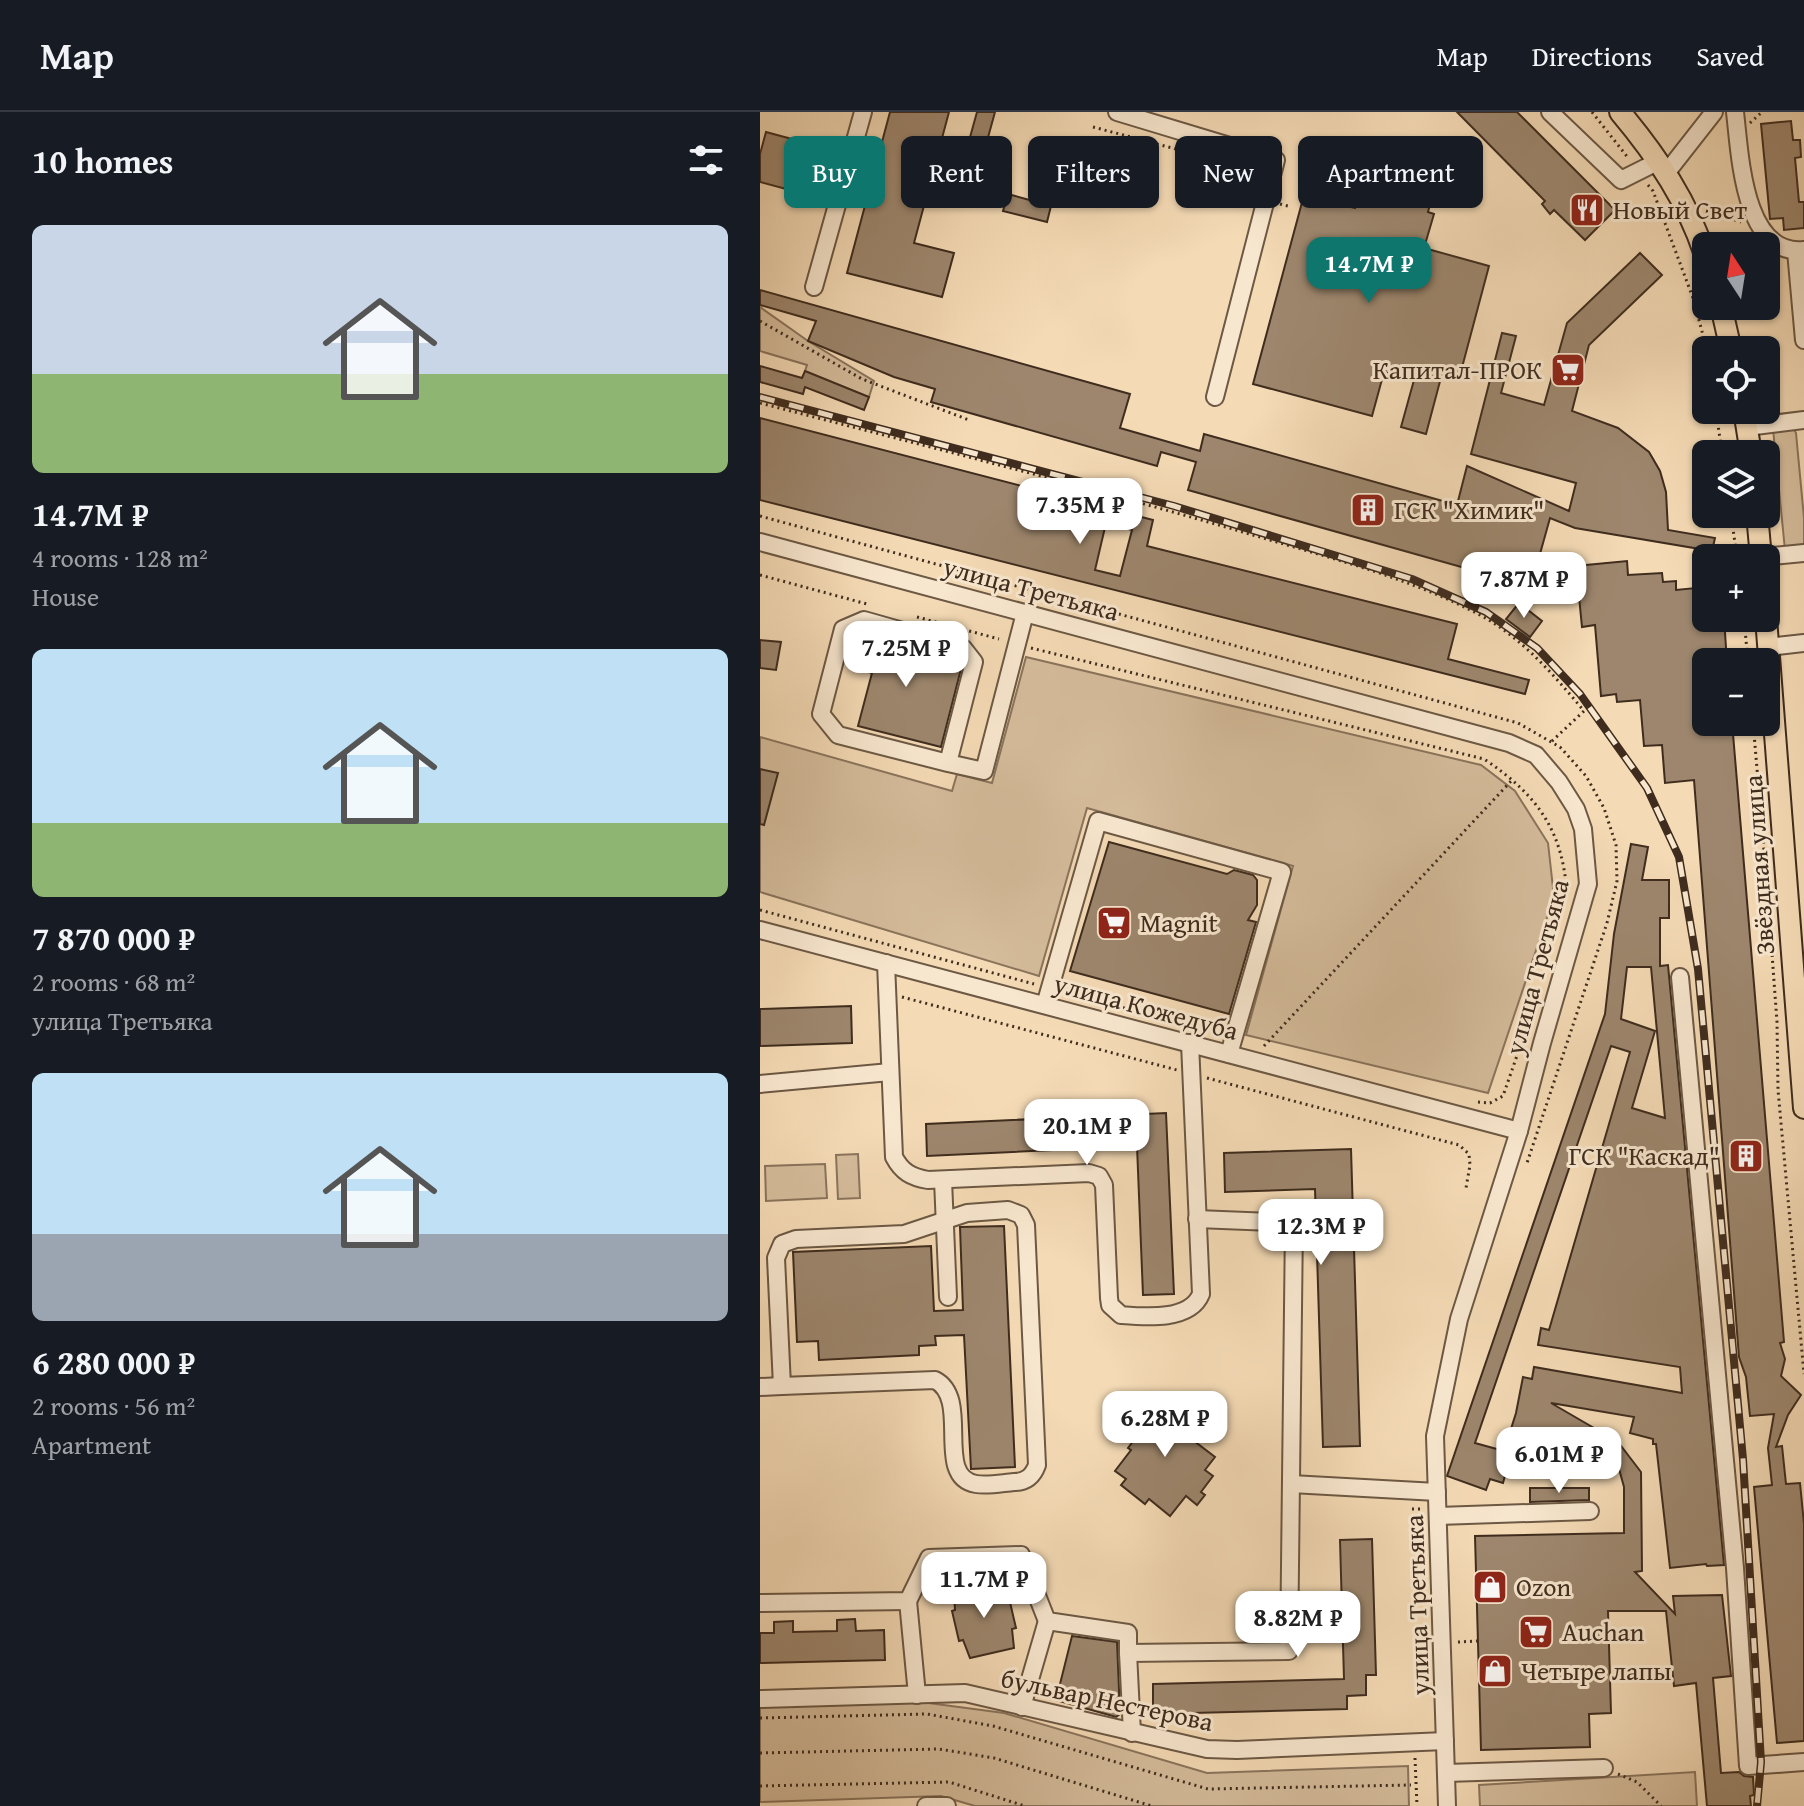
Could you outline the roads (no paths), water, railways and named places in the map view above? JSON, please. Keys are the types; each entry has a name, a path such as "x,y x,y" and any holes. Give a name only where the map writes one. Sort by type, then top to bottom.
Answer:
{"main road":[{"path":"1620,112 1663,167 1696,232"},
{"name":"Звёздная улица","path":"1767,632 1804,1108"}],"street":[{"path":"814,287 863,112"},
{"path":"1117,112 1276,160 1215,397"},
{"path":"1550,112 1621,180 1638,171 1663,167 1713,112"},
{"path":"1735,112 1745,191 1757,223 1779,246 1800,251 1804,340"},
{"path":"1780,419 1804,420"},
{"name":"улица Третьяка","path":"760,542 1509,743 1536,755 1559,782 1576,809 1583,829 1588,884 1519,1131 1459,1319 1435,1436 1447,1806"},
{"path":"1780,556 1804,553"},
{"path":"948,763 974,662 963,648 864,620 843,629 821,714 838,735 948,763 984,771 1025,613"},
{"path":"1768,647 1804,643"},
{"path":"1045,1005 1098,821 1282,872 1229,1054"},
{"name":"улица Кожедуба","path":"760,930 1519,1131"},
{"path":"886,963 894,1157 904,1172 914,1178 943,1180 1089,1173 1099,1176 1104,1185 1110,1305 1121,1315 1187,1311 1201,1294 1190,1043"},
{"path":"1680,977 1735,1568 1748,1766 1804,1762"},
{"path":"760,1084 890,1072"},
{"path":"943,1180 948,1297"},
{"path":"760,1387 935,1380 949,1390 952,1400 954,1460 962,1477 976,1484 1020,1482 1032,1475 1037,1465 1026,1225 1021,1215 1008,1210 974,1211 904,1234 796,1239 782,1244 776,1258 782,1386"},
{"path":"1128,1653 1289,1651 1294,1223 1197,1219"},
{"path":"1291,1484 1437,1492"},
{"path":"1438,1516 1590,1511"},
{"path":"917,1695 908,1601 929,1558 1021,1555 1047,1621 1022,1707"},
{"path":"760,1603 908,1601"},
{"path":"1047,1621 1128,1633 1132,1733"},
{"name":"бульвар Нестерова","path":"760,1699 965,1693 1207,1749 1445,1741"},
{"path":"1446,1773 1604,1768"},
{"path":"926,1806 947,1806"}],"railway":[{"path":"760,397 1174,506 1412,579 1486,612 1537,648 1580,694 1647,788 1679,857 1698,969 1743,1459 1761,1762 1757,1806"}],"place":[{"name":"Новый Свет","path":"1587,210"},
{"name":"Капитал-ПРОК","path":"1568,370"},
{"name":"ГСК \"Химик\"","path":"1368,510"},
{"name":"Magnit","path":"1114,923"},
{"name":"ГСК \"Каскад\"","path":"1746,1156"},
{"name":"Ozon","path":"1490,1587"},
{"name":"Auchan","path":"1536,1632"},
{"name":"Четыре лапы","path":"1495,1671"}]}
